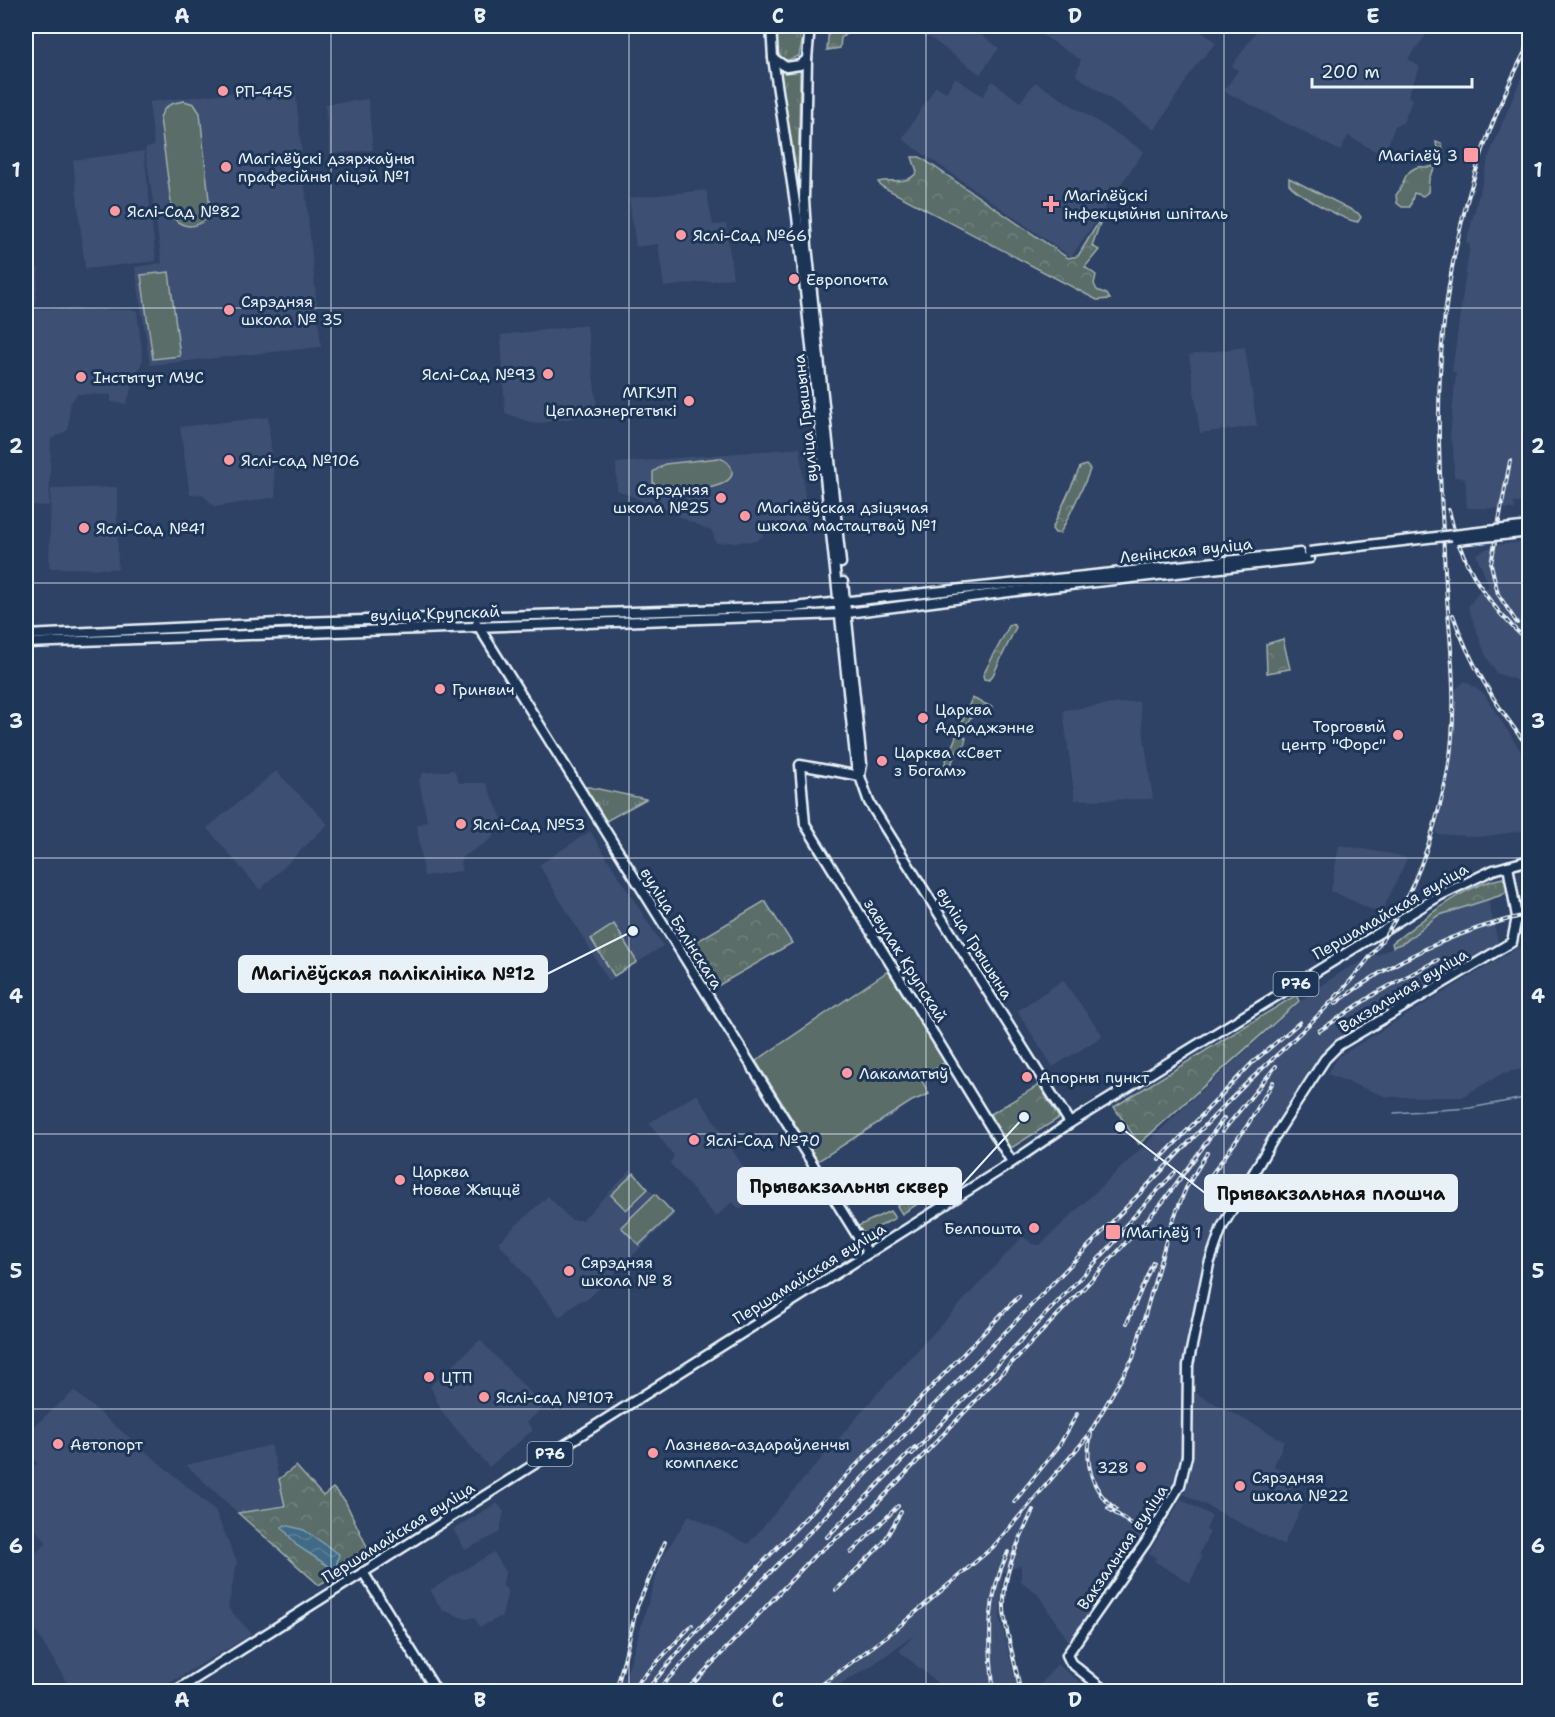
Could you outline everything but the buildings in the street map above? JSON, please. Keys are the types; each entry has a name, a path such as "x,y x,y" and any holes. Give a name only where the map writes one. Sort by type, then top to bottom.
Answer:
{"main road":[{"name":"вуліца Грышына","path":"771,26 773,58 797,216 842,603"},
{"name":"вуліца Грышына","path":"810,26 804,136 806,236 843,614 862,764 860,776 869,802 1070,1123"},
{"path":"773,58 786,67 800,65 807,59"},
{"name":"Ленінская вуліца","path":"1310,555 1530,526"},
{"name":"Ленінская вуліца","path":"842,603 1530,532"},
{"name":"Ленінская вуліца","path":"843,614 1138,574"},
{"name":"вуліца Крупскай","path":"26,643 842,603"},
{"name":"вуліца Крупскай","path":"26,635 299,622 477,622 843,614"},
{"name":"вуліца Бялінскага","path":"477,622 675,946 812,1160 868,1253"},
{"name":"завулак Крупскай","path":"860,776 800,765 805,824 1012,1162"},
{"name":"Першамайская вуліца","path":"174,1692 1012,1162 1070,1123 1439,896 1476,877 1530,860"},
{"name":"Вакзальная вуліца","path":"1107,1692 1068,1659 1069,1650 1146,1542 1180,1485 1187,1456 1188,1365 1209,1264 1222,1227 1275,1137 1334,1049 1512,942 1517,917 1508,866"},
{"path":"363,1572 437,1692"}],"shaded area":[{"path":"928,26 970,26 999,48 980,74 929,37 924,37 923,32"},
{"path":"1028,26 1195,26 1216,43 1194,68 1155,130 1076,75 1081,60"},
{"path":"1260,26 1433,26 1408,59 1420,67 1408,95 1412,100 1403,123 1395,126 1384,156 1348,136 1340,151 1224,91 1238,70 1232,66"},
{"path":"1529,59 1529,502 1514,503 1515,509 1467,508 1465,478 1454,477 1453,446 1450,437 1456,373 1452,371 1470,244 1466,243 1490,153"},
{"name":"Магілёўскі інфекцыйны шпіталь","path":"955,78 983,96 992,81 1020,102 1035,82 1144,151 1071,257 902,139 936,86 946,92"},
{"path":"295,85 321,347 150,365 135,267 162,263 145,148 154,146 149,102"},
{"path":"368,99 373,150 330,154 325,104"},
{"name":"Яслі-Сад №82","path":"144,151 156,261 85,269 73,160"},
{"name":"Яслі-Сад №66","path":"706,190 713,225 726,224 733,278 664,287 658,244 636,247 629,198"},
{"name":"Інстытут МУС","path":"26,268 39,268 35,308 137,310 143,359 126,404 111,402 111,395 77,394 70,404 68,430 51,439 49,506 26,505"},
{"name":"Яслі-Сад №93","path":"587,325 598,414 535,424 505,413 501,335"},
{"path":"1245,347 1257,426 1200,433 1189,355"},
{"name":"Яслі-сад №106","path":"268,417 276,497 215,507 202,494 190,495 180,427"},
{"name":"Сярэдняя школа №25","path":"800,448 808,528 765,533 757,541 716,543 712,531 617,490 616,463"},
{"name":"Яслі-Сад №41","path":"117,487 118,569 49,568 51,489"},
{"path":"1522,542 1529,565 1529,685 1496,673 1485,654 1468,607 1477,594 1489,586 1476,554 1495,545"},
{"path":"1465,681 1484,694 1529,764 1529,830 1479,837 1436,834 1448,777 1456,689"},
{"path":"1139,701 1153,799 1075,800 1063,710"},
{"name":"Яслі-Сад №53","path":"454,770 459,783 486,783 504,823 490,840 461,858 462,871 424,876 417,825 427,821 419,780 423,773"},
{"path":"276,771 328,824 260,890 207,828"},
{"path":"590,831 663,946 609,981 539,865"},
{"path":"1339,845 1397,855 1407,859 1381,914 1331,891"},
{"path":"1488,900 1499,946 1332,1042 1216,1240 1185,1350 1192,1435 1192,1391 1284,1441 1274,1466 1296,1479 1288,1495 1304,1503 1283,1545 1184,1494 1190,1477 1192,1443 1183,1488 1071,1645 1036,1592 1021,1582 1021,1565 1001,1574 1003,1576 1000,1618 1018,1691 947,1691 899,1651 914,1635 870,1667 828,1691 616,1692 627,1672 662,1558 689,1515 748,1544 876,1395 1023,1236 1032,1244 1040,1245 1197,1095 1311,992 1346,969 1405,942 1437,916"},
{"path":"1524,944 1529,950 1529,1068 1503,1073 1462,1097 1387,1097 1327,1074 1339,1056"},
{"path":"1063,980 1103,1036 1053,1067 1017,1011"},
{"name":"Яслі-Сад №70","path":"697,1094 763,1198 740,1209 732,1202 716,1217 670,1163 674,1156 649,1123"},
{"name":"Сярэдняя школа № 8","path":"631,1170 674,1215 588,1299 579,1301 560,1317 498,1242 548,1196 571,1220 582,1220"},
{"name":"Яслі-сад №107","path":"480,1340 544,1407 527,1422 533,1430 489,1467 443,1414 430,1386"},
{"path":"74,1391 215,1510 237,1562 228,1608 252,1634 156,1691 72,1691 26,1615 26,1561 47,1543 26,1519 26,1455 35,1466 37,1463 26,1450 26,1433"},
{"path":"271,1445 286,1506 238,1513 186,1465"},
{"path":"1181,1499 1212,1516 1206,1530 1210,1532 1199,1555 1202,1557 1190,1583 1154,1561 1156,1558 1149,1553"},
{"path":"497,1503 504,1512 499,1533 465,1550 453,1529"},
{"path":"494,1552 505,1571 503,1586 508,1591 502,1616 480,1627 474,1617 466,1619 442,1610 430,1590"},
{"path":"1057,1664 1086,1686 1083,1691 1030,1691 1034,1686 1038,1688"}],"green space":[{"path":"829,26 852,26 852,30 841,38 840,48 827,50"},
{"path":"805,28 799,56 788,60 782,59 777,51 774,31"},
{"path":"778,69 784,73 800,71 798,194"},
{"path":"184,101 194,104 200,113 210,210 207,219 190,226 173,218 160,118 169,105"},
{"path":"1436,142 1441,143 1443,153 1430,176 1428,192 1423,196 1414,193 1410,207 1402,207 1397,203 1396,195 1411,170 1434,166 1438,154"},
{"path":"912,157 920,157 1068,258 1078,256 1100,223 1092,246 1099,250 1085,267 1096,275 1094,284 1097,290 1107,294 1110,299 1097,300 881,186 878,182 904,180 913,176 917,172"},
{"path":"1289,178 1358,213 1361,217 1358,222 1321,206 1294,189 1289,184"},
{"path":"169,272 180,356 153,359 141,275"},
{"path":"719,458 728,462 732,471 730,478 724,483 705,489 665,492 653,483 653,472 665,464"},
{"path":"1086,465 1090,469 1081,491 1060,533 1055,533 1052,529 1080,467"},
{"path":"1013,624 1016,627 993,675 989,680 984,679 983,675 1009,626"},
{"path":"1283,639 1290,669 1267,673 1266,644"},
{"path":"972,698 992,707 970,718 962,735 966,738 964,746 957,751 952,762 955,774 945,773 943,768"},
{"path":"585,787 589,787 646,799 606,821"},
{"path":"1503,878 1509,889 1502,895 1437,916 1405,942 1393,947 1392,943 1444,904 1473,888"},
{"path":"765,901 792,943 714,988 689,946"},
{"path":"614,924 637,962 614,976 591,939"},
{"name":"Лакаматыў","path":"888,971 945,1062 921,1079 929,1094 912,1101 818,1161 756,1061"},
{"path":"1296,995 1299,1001 1139,1144 1114,1107"},
{"path":"1039,1085 1059,1118 1008,1150 989,1115"},
{"path":"634,1173 648,1189 626,1210 611,1195"},
{"path":"930,1182 936,1192 902,1214 897,1206"},
{"path":"655,1194 673,1213 639,1245 621,1227"},
{"path":"890,1211 895,1218 864,1235 858,1226"},
{"path":"296,1466 323,1496 333,1488 345,1501 370,1553 319,1585 238,1513 285,1506 279,1479"}],"water":[{"path":"285,1525 304,1530 339,1554 336,1567 333,1569 296,1545 282,1527"}],"waterway":[{"path":"1394,1113 1470,1108 1530,1097"}],"railway":[{"path":"656,1692 1221,1109 1339,994 1371,956 1396,918 1415,880 1430,841 1451,752 1452,666 1439,414 1440,366 1452,270 1474,176 1490,130 1530,42"},
{"path":"1510,461 1491,564 1498,594 1517,623"},
{"path":"1449,510 1460,548 1478,583 1501,614 1530,643"},
{"path":"1453,615 1486,685 1506,718 1530,749"},
{"path":"1335,1004 1379,973 1427,948 1478,928 1530,914"},
{"path":"1319,1031 1376,993 1438,960"},
{"path":"1159,1160 1252,1063 1300,1022"},
{"path":"1223,1131 1276,1066"},
{"path":"1212,1174 1247,1126 1273,1082"},
{"path":"685,1692 814,1556 864,1517 1100,1271 1162,1203 1224,1118"},
{"path":"812,1692 896,1629 993,1547 1088,1436 1133,1358 1169,1230 1186,1188 1207,1153"},
{"path":"1122,1229 1175,1172"},
{"path":"912,1454 1130,1226"},
{"path":"1127,1323 1153,1262"},
{"path":"645,1692 693,1635 1019,1296"},
{"path":"1014,1502 1059,1446 1077,1414"},
{"path":"1091,1434 1088,1455 1092,1476 1101,1494 1116,1509"},
{"path":"827,1537 915,1447"},
{"path":"851,1553 898,1506"},
{"path":"1108,1508 1137,1528"},
{"path":"1020,1692 1006,1627 1004,1604 1011,1562 1033,1510"},
{"path":"836,1590 883,1543 901,1512"},
{"path":"616,1692 637,1607 665,1542"},
{"path":"993,1684 990,1650 991,1617 996,1585 1008,1552"},
{"path":"629,1692 692,1625"}],"place":[{"name":"РП-445","path":"223,91"},
{"name":"Магілёў 3","path":"1471,155"},
{"name":"Магілёўскі дзяржаўны прафесійны ліцэй №1","path":"226,167"},
{"name":"Магілёўскі інфекцыйны шпіталь","path":"1051,204"},
{"name":"Яслі-Сад №82","path":"115,211"},
{"name":"Яслі-Сад №66","path":"681,235"},
{"name":"Европочта","path":"794,279"},
{"name":"Сярэдняя школа № 35","path":"229,310"},
{"name":"Яслі-Сад №93","path":"548,374"},
{"name":"Інстытут МУС","path":"81,377"},
{"name":"МГКУП Цеплаэнергетыкі","path":"689,401"},
{"name":"Яслі-сад №106","path":"229,460"},
{"name":"Сярэдняя школа №25","path":"721,498"},
{"name":"Магілёўская дзіцячая школа мастацтваў №1","path":"745,516"},
{"name":"Яслі-Сад №41","path":"84,528"},
{"name":"Гринвич","path":"440,689"},
{"name":"Царква Адраджэнне","path":"923,718"},
{"name":"Торговый центр \"Форс\"","path":"1398,735"},
{"name":"Царква «Свет з Богам»","path":"882,761"},
{"name":"Яслі-Сад №53","path":"461,824"},
{"name":"Магілёўская паліклініка №12","path":"633,931"},
{"name":"Лакаматыў","path":"847,1073"},
{"name":"Апорны пункт","path":"1027,1077"},
{"name":"Прывакзальны сквер","path":"1024,1117"},
{"name":"Прывакзальная плошча","path":"1120,1127"},
{"name":"Яслі-Сад №70","path":"694,1140"},
{"name":"Царква Новае Жыццё","path":"400,1180"},
{"name":"Белпошта","path":"1034,1228"},
{"name":"Магілёў 1","path":"1113,1232"},
{"name":"Сярэдняя школа № 8","path":"569,1271"},
{"name":"ЦТП","path":"429,1377"},
{"name":"Яслі-сад №107","path":"484,1397"},
{"name":"Автопорт","path":"58,1444"},
{"name":"Лазнева-аздараўленчы комплекс","path":"653,1453"},
{"name":"328","path":"1141,1467"},
{"name":"Сярэдняя школа №22","path":"1240,1486"}]}
